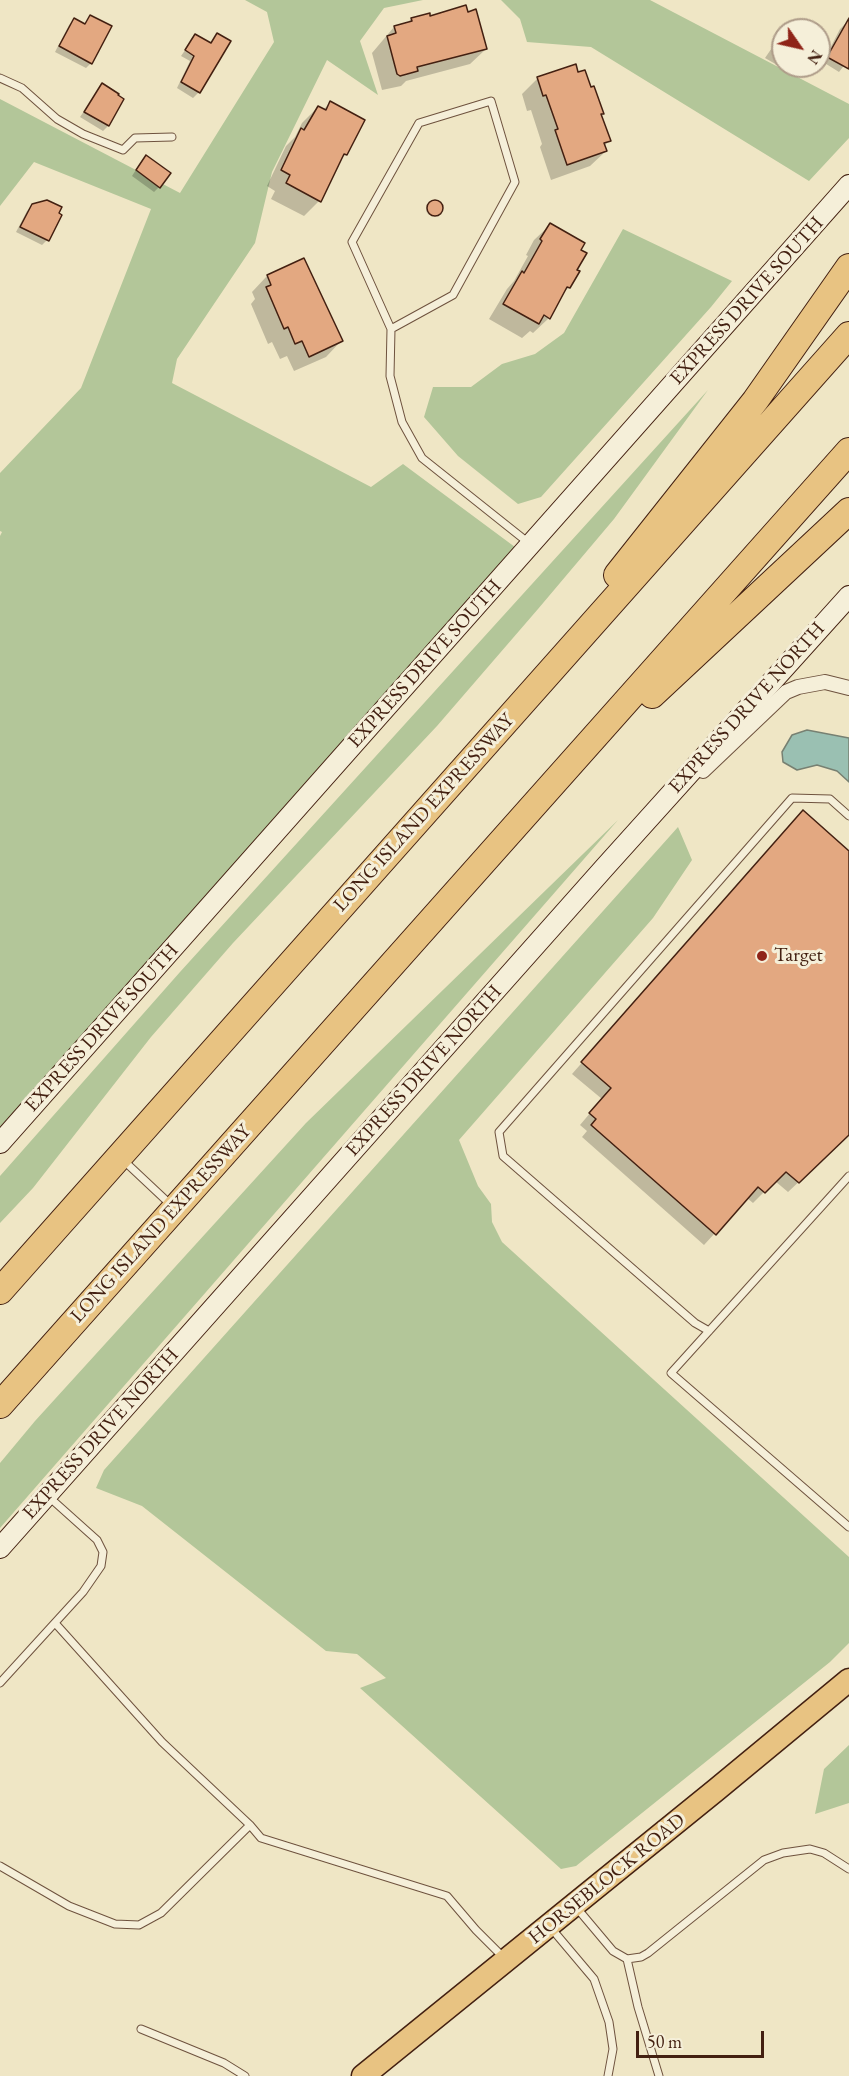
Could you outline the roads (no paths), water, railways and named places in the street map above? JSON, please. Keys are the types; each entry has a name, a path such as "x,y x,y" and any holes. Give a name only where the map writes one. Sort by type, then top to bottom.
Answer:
{"highway":[{"path":"511,716 647,534 684,492 755,401 849,267"},
{"name":"LONG ISLAND EXPRESSWAY","path":"0,1291 849,335"},
{"name":"LONG ISLAND EXPRESSWAY","path":"0,1405 849,451"},
{"path":"497,846 701,647 849,511"}],"main road":[{"name":"EXPRESS DRIVE SOUTH","path":"0,1143 849,185"},
{"name":"EXPRESS DRIVE NORTH","path":"0,1548 849,596"},
{"name":"HORSEBLOCK ROAD","path":"363,2076 849,1680"}],"street":[{"path":"605,867 786,692 804,685 825,682 849,688"}],"lane":[{"path":"0,78 22,88 57,119 83,134 123,150 135,138 172,137"},
{"path":"391,329 453,295 515,182 491,101 419,123 352,242 391,329 390,376 402,422 422,458 531,545"},
{"path":"709,1331 686,1316 502,1156 499,1132 792,798 830,799 849,816"},
{"path":"119,1157 175,1208"},
{"path":"849,1176 671,1373 849,1527"},
{"path":"0,1683 83,1592 101,1566 103,1552 98,1540 47,1495"},
{"path":"55,1623 162,1742 261,1838 447,1896 476,1930 506,1959"},
{"path":"0,1866 69,1906 115,1924 139,1925 161,1913 250,1825"},
{"path":"575,1905 613,1951 627,1959 642,1957 648,1953 764,1860 783,1853 810,1850 824,1853 849,1869"},
{"path":"549,1926 594,1979 609,2022 613,2049 608,2076"},
{"path":"627,1959 638,2007 659,2076"},
{"path":"141,2029 224,2063 245,2076"}],"place":[{"name":"Target","path":"762,956"}]}
